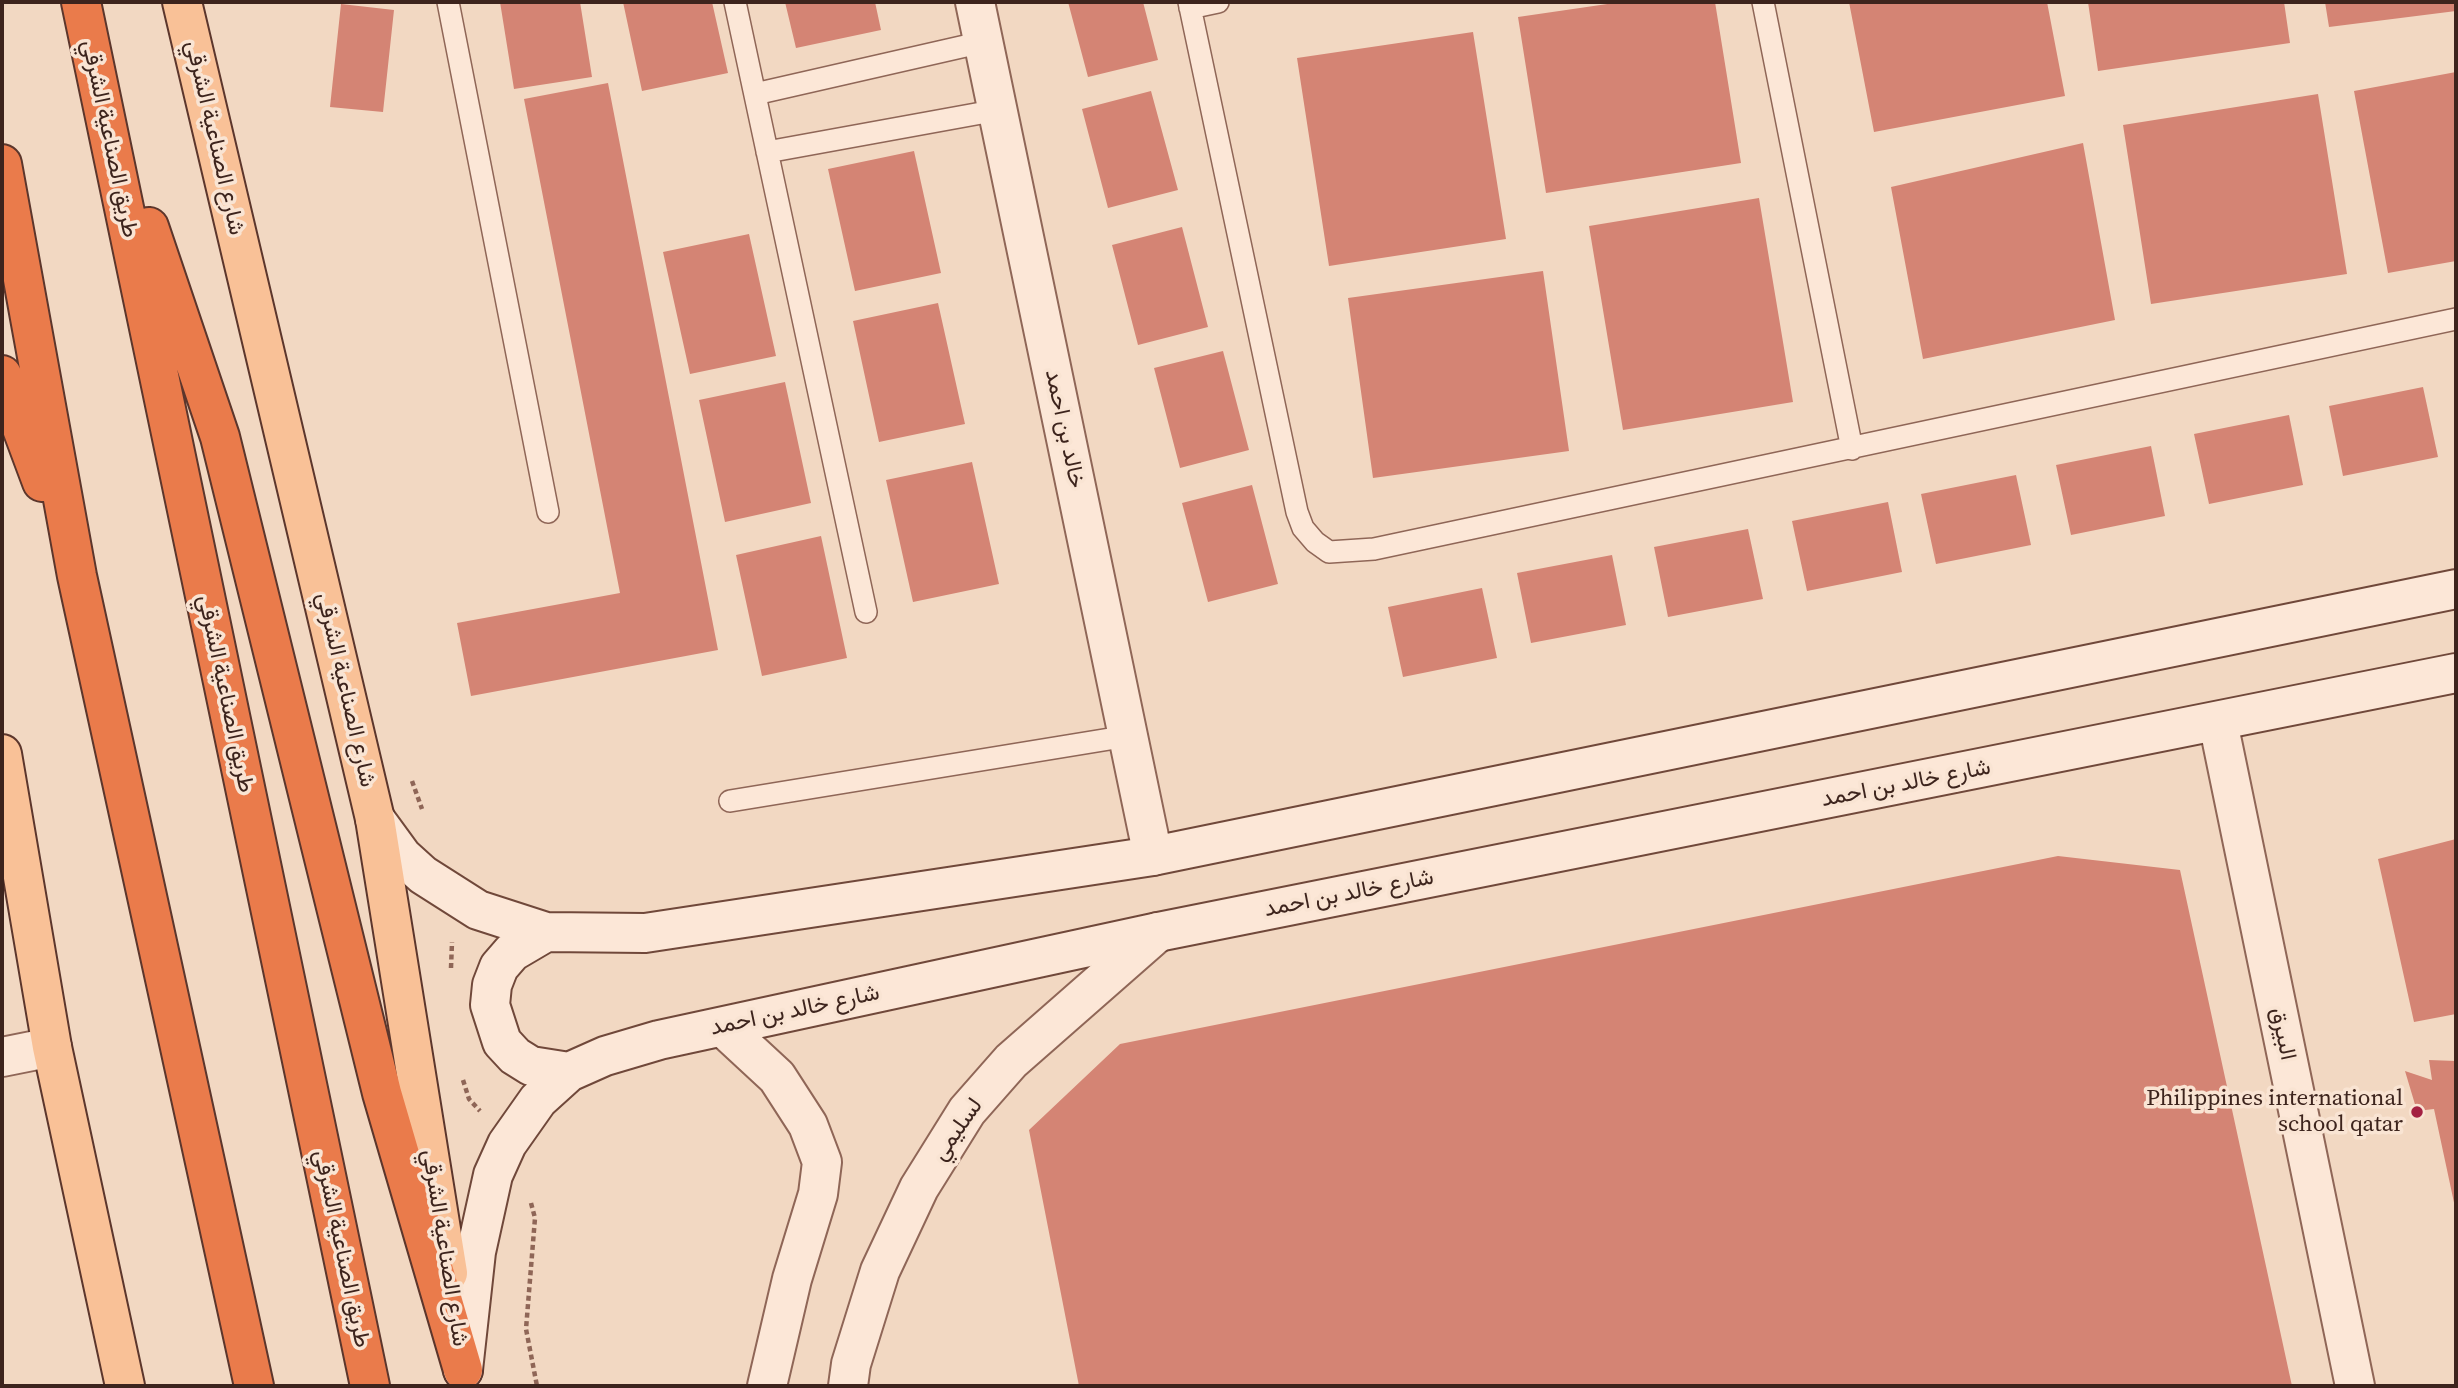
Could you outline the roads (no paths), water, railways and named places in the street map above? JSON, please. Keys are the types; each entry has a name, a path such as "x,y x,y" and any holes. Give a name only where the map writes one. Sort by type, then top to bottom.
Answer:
{"highway":[{"name":"طريق الصناعية الشرقي","path":"80,2 370,1386"},
{"path":"94,66 220,437 382,1093 465,1378"},
{"path":"2,164 77,576 254,1386"},
{"path":"2,375 77,576"}],"main road":[{"name":"شارع الصناعية الشرقي","path":"182,2 375,819 465,1378"},
{"name":"خالد بن احمد","path":"975,2 1153,856"},
{"path":"375,819 402,856 454,897 509,923 546,932 645,933 1153,856 2456,589"},
{"name":"شارع خالد بن احمد","path":"465,1378 476,1252 493,1175 523,1119 538,1100 569,1072 606,1056 723,1027 1158,932 2456,673"},
{"name":"البيرق","path":"2218,722 2355,1386"},
{"path":"2,754 52,1047 125,1386"},
{"path":"546,932 512,952 499,967 492,985 490,1005 502,1042 514,1056 531,1066 569,1072"},
{"name":"لسليمي","path":"848,1386 851,1364 880,1271 919,1188 967,1111 1011,1061 1158,932"},
{"path":"723,1027 777,1077 808,1125 822,1162 818,1194 792,1279 767,1386"},
{"path":"2,1057 52,1047"}],"lane":[{"path":"448,2 548,512"},
{"path":"736,2 866,612"},
{"path":"1218,2 1189,5 1297,512 1303,528 1329,552 1374,549 2456,319"},
{"path":"1763,2 1852,449"},
{"path":"755,94 983,42"},
{"path":"767,152 998,110"},
{"path":"730,801 1128,736"}],"place":[{"name":"Philippines international school qatar","path":"2417,1112"}]}
